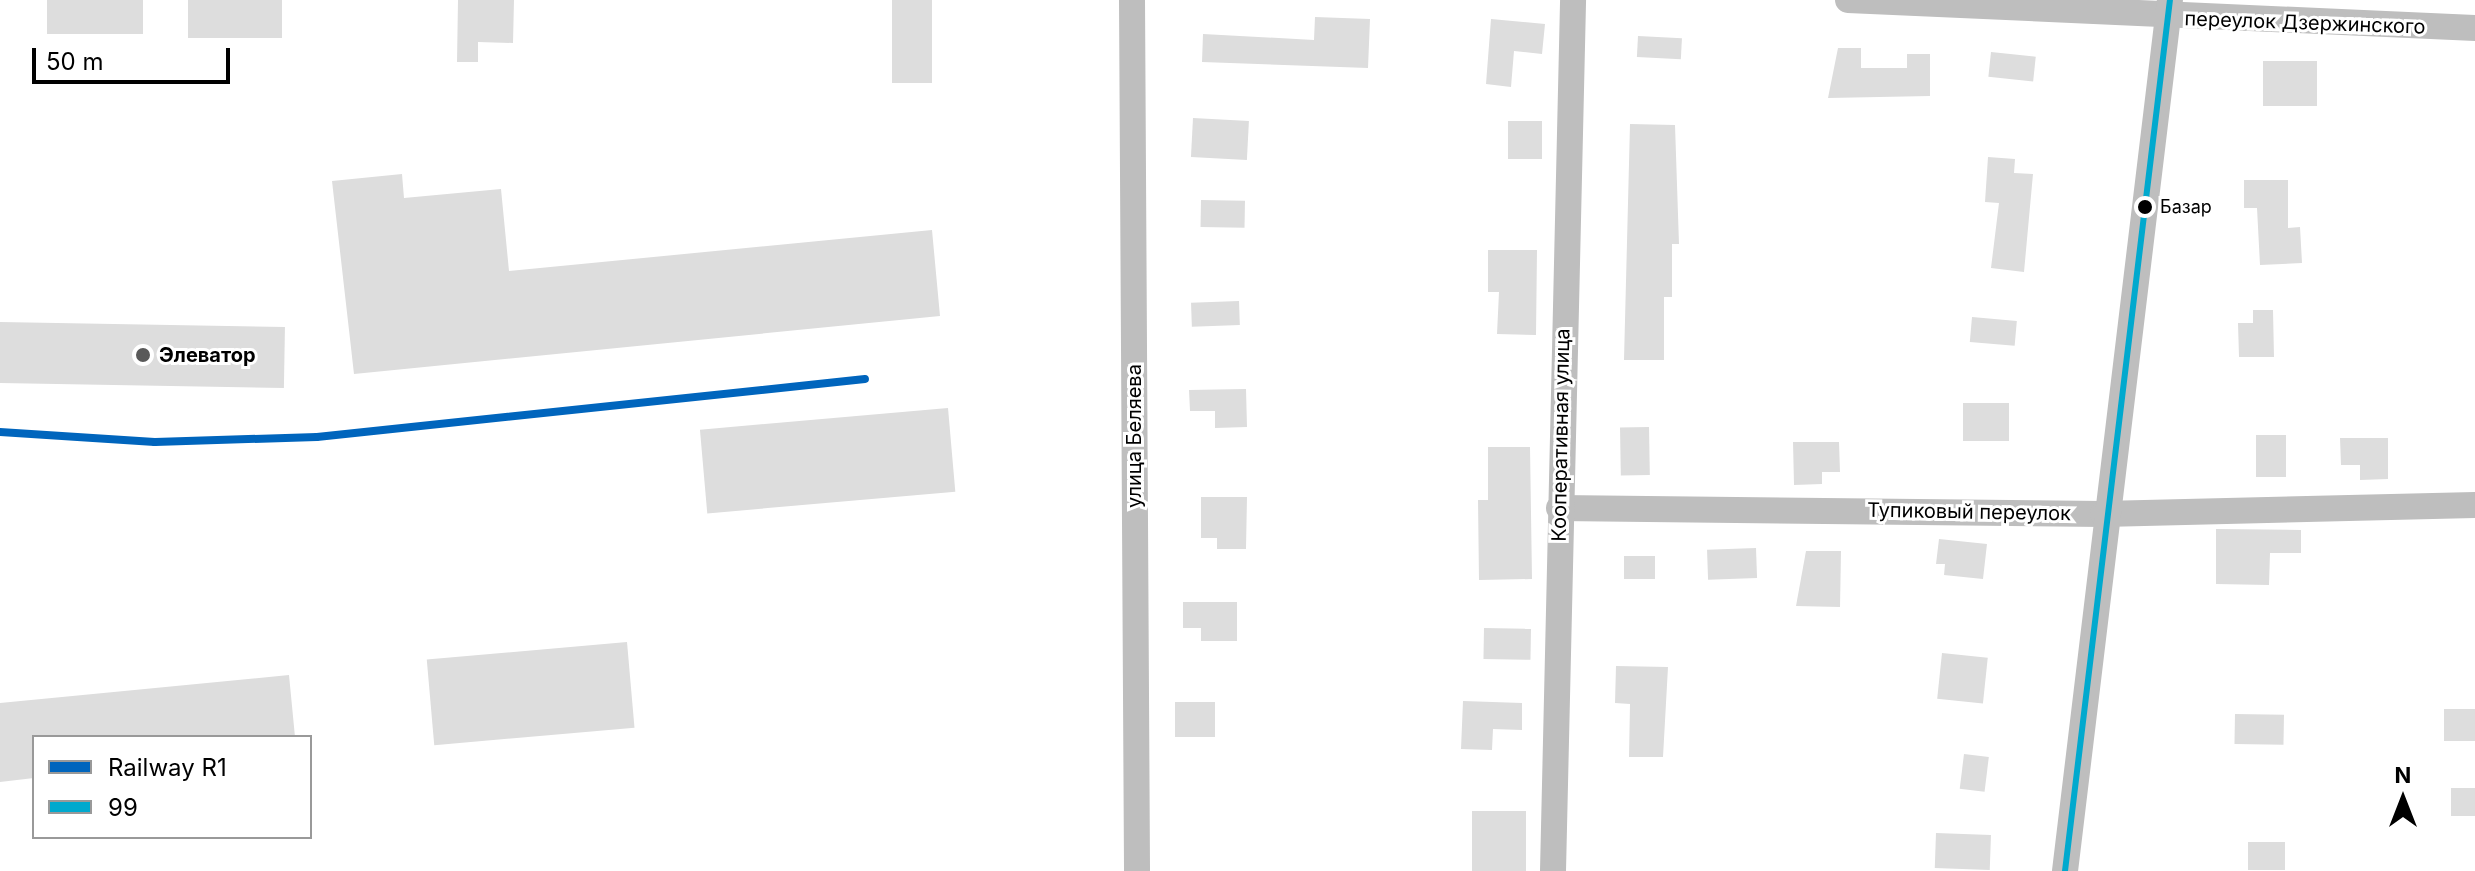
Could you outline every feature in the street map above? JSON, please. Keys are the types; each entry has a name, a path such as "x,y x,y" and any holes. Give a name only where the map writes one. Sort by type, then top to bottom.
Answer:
{"street":[{"name":"улица Беляева","path":"1132,0 1137,871"},
{"name":"Кооперативная улица","path":"1553,871 1573,0"},
{"name":"переулок Дзержинского","path":"1848,0 2170,9 2475,28"},
{"path":"2065,871 2103,514 2170,9"},
{"name":"Тупиковый переулок","path":"1559,508 2103,514 2475,505"}],"building":[{"path":"47,0 143,0 143,34 47,34"},
{"path":"188,0 282,0 282,38 188,38"},
{"path":"458,0 514,0 513,43 478,42 478,62 457,62"},
{"path":"892,0 932,0 932,83 892,83"},
{"path":"1315,17 1370,19 1368,68 1202,62 1203,34 1314,40"},
{"path":"1491,19 1545,24 1542,54 1514,51 1511,87 1486,84"},
{"path":"1638,36 1682,38 1681,59 1637,57"},
{"path":"1838,48 1861,48 1861,68 1907,68 1907,54 1930,54 1930,96 1828,98"},
{"path":"1991,52 2036,57 2033,82 1988,77"},
{"path":"2263,61 2317,61 2317,106 2263,106"},
{"path":"1193,118 1249,121 1247,160 1191,157"},
{"path":"1508,121 1542,121 1542,159 1508,159"},
{"path":"1630,124 1675,125 1679,244 1672,244 1672,297 1664,297 1664,360 1624,360"},
{"path":"1988,157 2015,159 2014,173 2033,174 2024,272 1991,268 1999,203 1985,202"},
{"path":"402,174 404,198 501,189 509,271 932,230 940,316 354,374 332,181"},
{"path":"2244,180 2288,180 2288,228 2300,227 2302,263 2260,265 2257,208 2244,208"},
{"path":"1201,200 1245,201 1245,228 1201,227"},
{"path":"1488,250 1537,250 1536,335 1497,334 1499,292 1488,292"},
{"path":"1239,301 1240,325 1192,327 1191,303"},
{"path":"2253,310 2273,310 2274,357 2239,357 2238,323 2253,323"},
{"path":"1972,317 2017,321 2015,346 1970,342"},
{"name":"Элеватор","path":"0,322 285,327 284,388 0,383"},
{"path":"1246,389 1247,427 1215,428 1215,411 1190,411 1189,390"},
{"path":"1963,403 2009,403 2009,441 1963,441"},
{"path":"948,408 955,492 707,513 700,430"},
{"path":"1649,427 1650,475 1621,475 1620,428"},
{"path":"2256,435 2286,435 2286,477 2256,477"},
{"path":"2340,438 2388,438 2388,479 2360,480 2360,465 2341,465"},
{"path":"1793,442 1839,442 1840,472 1822,472 1822,484 1794,485"},
{"path":"1488,447 1530,447 1532,579 1479,580 1478,500 1488,500"},
{"path":"1201,497 1247,497 1246,549 1217,549 1217,538 1201,538"},
{"path":"2216,529 2301,530 2301,553 2270,553 2269,585 2216,584"},
{"path":"1939,539 1987,544 1983,579 1944,575 1945,564 1936,564"},
{"path":"1756,548 1757,578 1708,580 1707,550"},
{"path":"1806,551 1841,551 1840,607 1796,606"},
{"path":"1624,556 1655,556 1655,579 1624,579"},
{"path":"1183,602 1237,602 1237,641 1201,641 1201,628 1183,628"},
{"path":"1484,628 1531,629 1530,660 1483,659"},
{"path":"627,642 634,728 434,745 427,660"},
{"path":"1942,653 1988,658 1983,704 1937,699"},
{"path":"1616,666 1668,667 1663,757 1629,757 1630,704 1615,703"},
{"path":"289,675 295,735 32,735 32,778 0,782 0,703"},
{"path":"1463,701 1522,703 1522,730 1493,729 1492,750 1461,749"},
{"path":"1175,702 1215,702 1215,737 1175,737"},
{"path":"2444,709 2475,709 2475,741 2444,741"},
{"path":"2235,714 2284,715 2283,745 2234,744"},
{"path":"1964,754 1989,757 1985,792 1960,789"},
{"path":"2451,788 2475,788 2475,816 2451,816"},
{"path":"1472,811 1526,811 1526,871 1472,871"},
{"path":"1936,833 1991,835 1990,870 1935,868"},
{"path":"2248,842 2285,842 2285,870 2248,870"}],"rail line":[{"name":"R1","path":"0,432 155,442 317,437 865,379"}],"transit line":[{"name":"99","path":"2065,871 2170,0"}],"place":[{"name":"Базар","path":"2145,207"},
{"name":"Элеватор","path":"143,355"}]}
